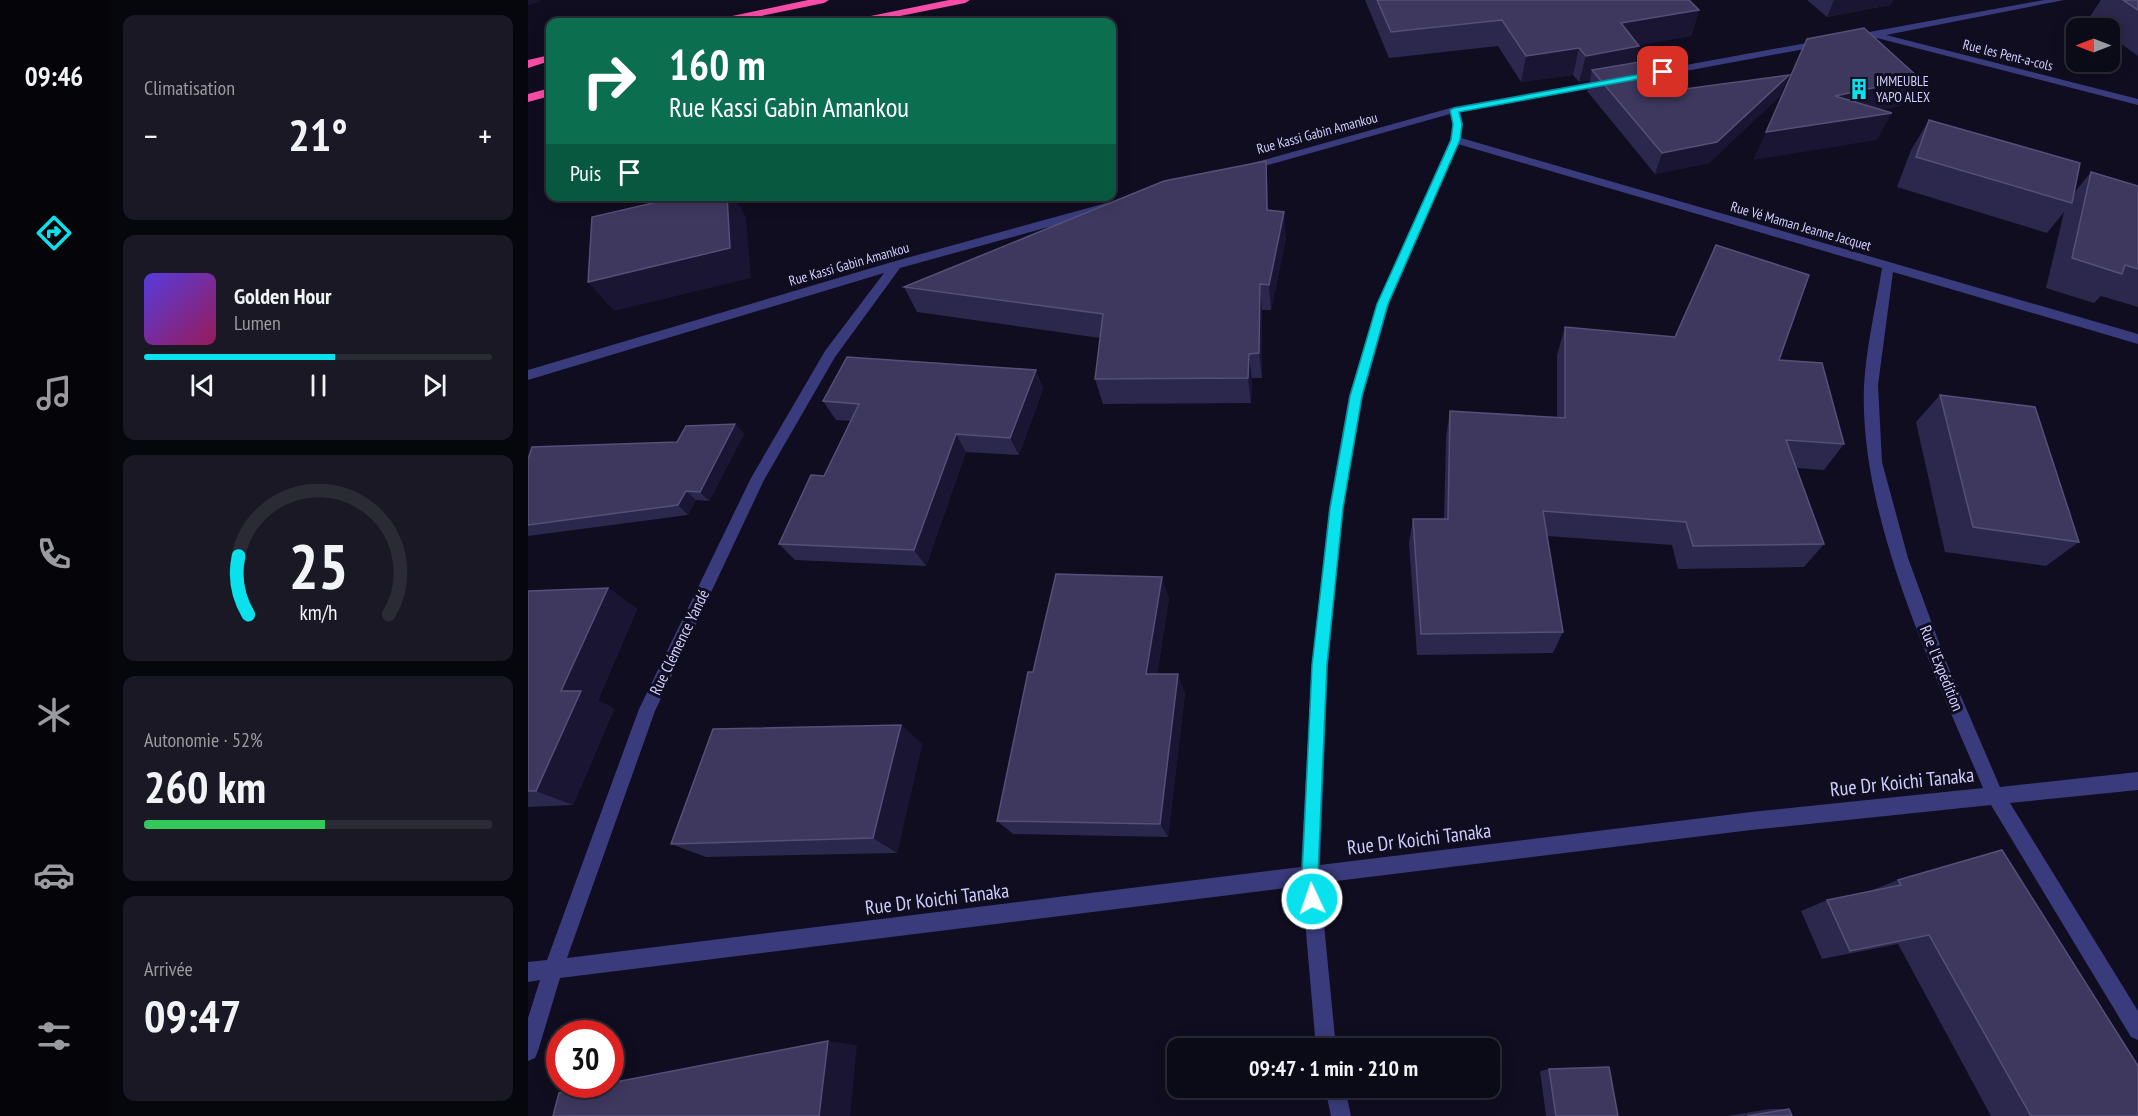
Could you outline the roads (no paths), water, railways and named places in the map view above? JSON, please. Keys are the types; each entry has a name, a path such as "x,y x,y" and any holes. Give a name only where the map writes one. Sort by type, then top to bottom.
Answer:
{"highway":[{"path":"737,18 824,0"},
{"path":"876,18 965,0"},
{"path":"528,64 546,59"},
{"path":"528,98 546,93"}],"street":[{"name":"Rue Kassi Gabin Amankou","path":"1238,170 1454,110 2059,0"},
{"name":"Rue les Pent-a-cols","path":"1872,34 2138,102"},
{"path":"1325,1038 1310,875 1320,665 1336,508 1356,396 1383,304 1455,140 1458,124 1454,110"},
{"name":"Rue Vé Maman Jeanne Jacquet","path":"1455,140 2138,339"},
{"name":"Rue Kassi Gabin Amankou","path":"528,375 896,265 1124,202"},
{"name":"Rue Clémence Yandé","path":"528,1051 553,969 647,708 758,478 830,354 896,265"},
{"name":"Rue l'Expédition","path":"1888,267 1871,385 1875,462 1904,568 1937,659 1995,795 2138,1030"},
{"name":"Rue Dr Koichi Tanaka","path":"528,972 1740,822 2138,781"},
{"path":"1337,1098 1341,1116"}],"place":[{"name":"IMMEUBLE YAPO ALEX","path":"1859,89"}]}
